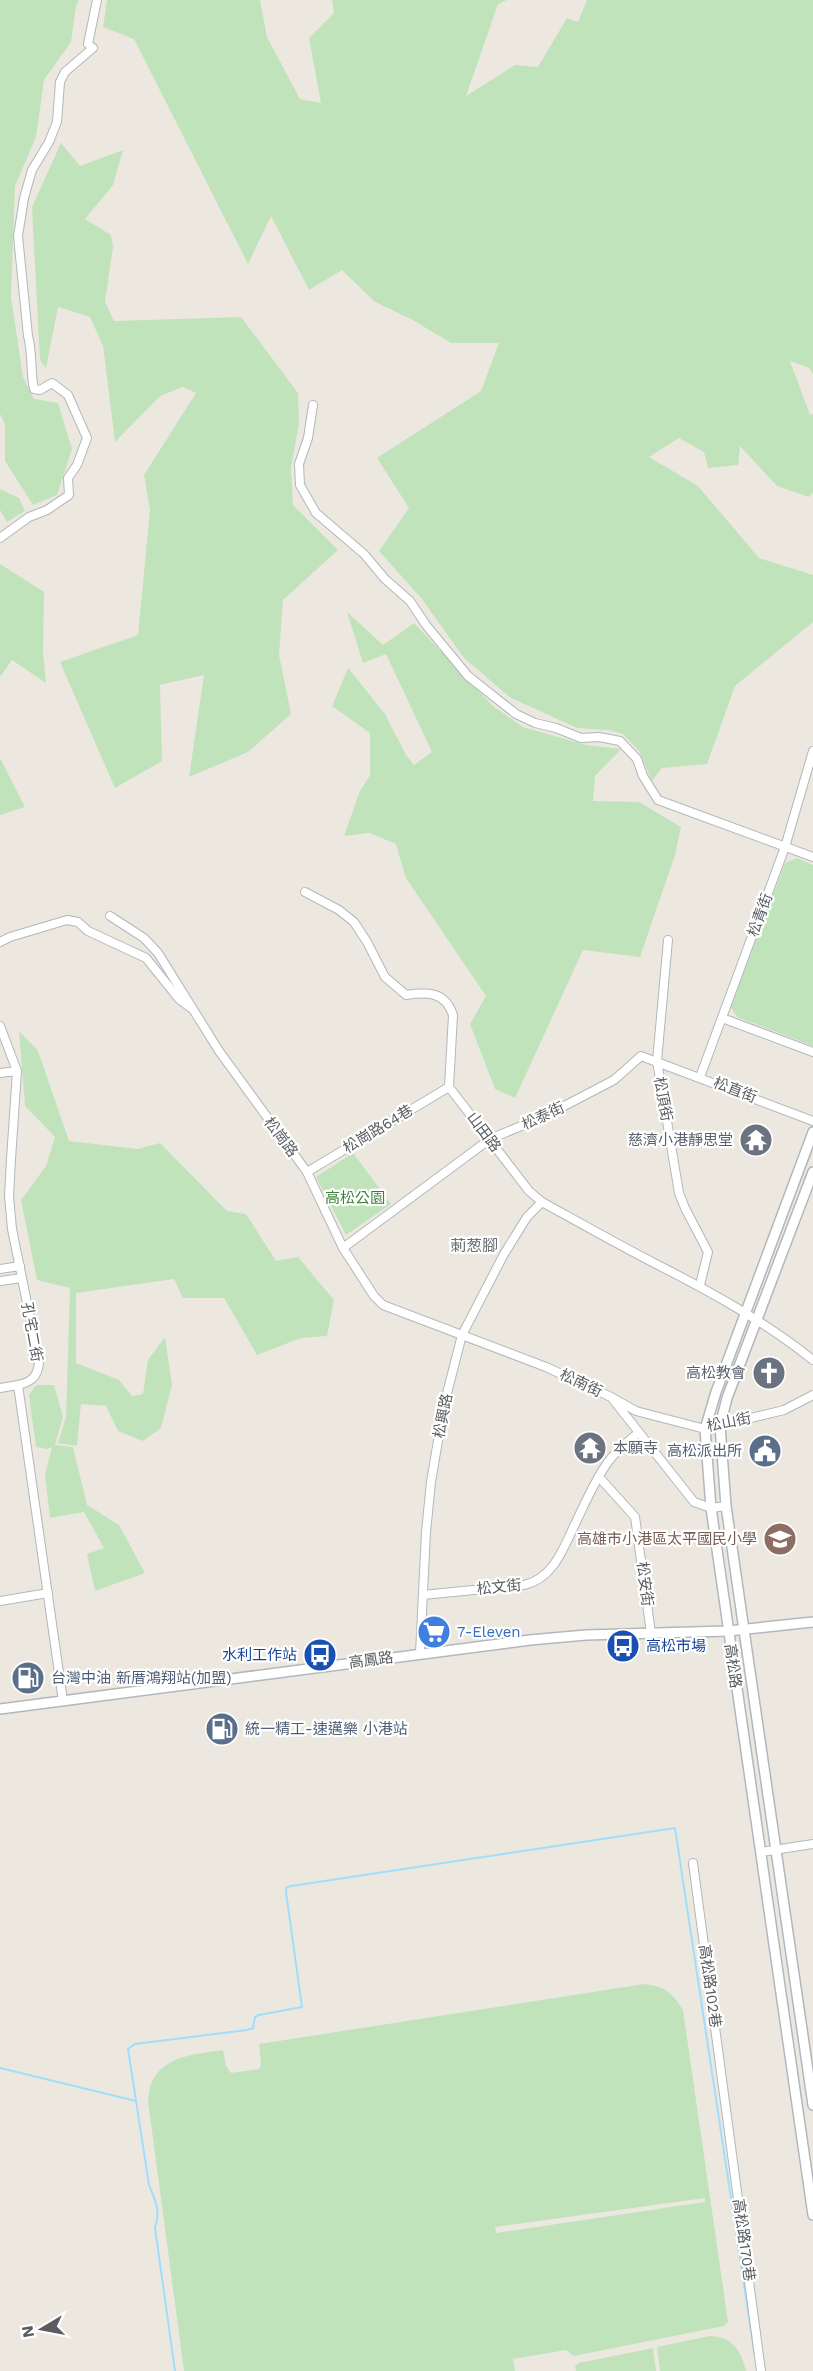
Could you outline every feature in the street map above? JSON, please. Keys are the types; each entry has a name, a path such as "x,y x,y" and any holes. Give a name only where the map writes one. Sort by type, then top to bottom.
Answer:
{"street":[{"path":"0,538 29,517 47,510 69,495 68,478 77,465 87,438 68,395 52,383 40,390 34,389 30,372 32,349 28,336 18,236 24,198 32,170 49,142 57,122 60,82 65,72 93,48 88,44 97,0"},
{"path":"313,405 308,438 299,464 300,485 316,513 364,554 410,602 468,676 516,714 535,723 581,738 599,737 620,741 637,759 643,776 658,800 813,857"},
{"name":"松青街","path":"700,1077 784,847 813,751"},
{"path":"305,891 339,910 354,922 368,942 385,977 406,995 432,994 442,998 450,1006 453,1015 449,1087"},
{"name":"松崗路","path":"110,916 144,938 158,953 249,1095 307,1172 344,1248 374,1296 383,1305 462,1335"},
{"path":"0,942 67,920 78,922 88,931 146,958 179,999 195,1011"},
{"name":"松頂街","path":"668,940 657,1061 679,1192 708,1252 700,1285"},
{"path":"722,1018 813,1052"},
{"name":"孔宅二街","path":"0,1026 17,1071 9,1196 12,1229 39,1362 39,1372 34,1378 18,1385"},
{"name":"松泰街","path":"344,1248 490,1139 545,1116 614,1080 641,1056 657,1061"},
{"name":"松直街","path":"657,1061 813,1121"},
{"path":"0,1073 17,1071"},
{"name":"山田路","path":"449,1087 519,1179 542,1202 747,1312 813,1360"},
{"name":"松崗路64巷","path":"307,1172 449,1087"},
{"name":"高松路","path":"813,1132 716,1392 705,1429 711,1508 813,2215"},
{"name":"高松路","path":"813,1172 727,1398 720,1426 726,1506 813,2105"},
{"name":"松興路","path":"420,1653 431,1482 444,1405 462,1335 504,1254 527,1216 542,1202"},
{"path":"0,1269 20,1266"},
{"path":"0,1281 22,1278"},
{"name":"松南街","path":"462,1335 546,1367 610,1397 694,1502 711,1508"},
{"path":"0,1388 18,1385 63,1701"},
{"name":"松山街","path":"610,1397 636,1411 705,1429 784,1410 813,1395"},
{"name":"松文街","path":"423,1595 535,1583 552,1567 561,1554 608,1462 638,1433"},
{"name":"松安街","path":"599,1477 635,1517 651,1633"},
{"path":"711,1508 726,1506"},
{"path":"0,1601 48,1593"},
{"name":"高鳳路","path":"0,1709 420,1653 586,1635 728,1631 813,1622"},
{"path":"761,1852 813,1844"},
{"name":"高松路102巷","path":"693,1863 726,2109"},
{"name":"高松路170巷","path":"726,2109 761,2371"}],"green space":[{"path":"0,0 79,0 76,6 71,42 44,80 36,137 15,186 11,297 23,377 34,399 58,403 72,449 57,495 33,505 5,461 5,424 0,414"},
{"path":"107,0 260,0 267,37 300,99 321,103 309,38 334,13 332,0 507,0 498,4 466,96 515,65 538,67 567,18 578,22 587,0 813,0 813,374 809,368 790,361 810,415 813,414 813,493 809,497 777,486 740,446 738,465 708,468 704,452 679,438 649,457 698,486 759,558 813,575 813,622 735,686 707,764 662,768 652,781 639,751 623,734 608,730 577,728 511,698 464,658 422,599 379,551 409,508 377,458 481,391 499,343 451,343 411,319 375,302 342,270 309,290 271,216 248,264 134,39 103,27"},
{"path":"61,143 80,166 123,150 113,185 85,219 111,235 113,247 105,302 114,321 241,317 298,393 299,424 291,467 293,505 338,550 283,600 279,655 291,714 248,752 189,777 204,675 160,685 162,761 115,788 60,662 138,635 150,510 144,475 196,393 183,387 160,396 115,442 103,346 90,317 58,307 46,368 40,360 32,207"},
{"path":"0,489 19,498 25,511 7,522 0,510"},
{"path":"0,564 44,592 43,653 46,683 12,660 0,677"},
{"path":"347,612 383,645 414,623 493,706 523,727 586,745 621,749 595,776 593,801 639,802 681,827 675,855 640,957 583,950 515,1098 495,1089 470,1024 486,996 406,878 396,844 369,833 344,836 360,791 370,775 370,733 332,706 348,668 385,714 406,755 414,765 432,752 386,654 363,663"},
{"path":"0,758 25,807 0,815"},
{"path":"797,858 813,865 813,1046 737,1017 731,1007 785,863"},
{"path":"19,1031 38,1051 69,1141 138,1149 160,1143 227,1211 246,1214 276,1261 298,1257 334,1300 327,1336 301,1338 257,1355 224,1298 183,1298 174,1279 76,1293 76,1363 119,1380 132,1396 143,1394 148,1360 165,1337 172,1385 161,1428 143,1441 118,1431 106,1406 81,1404 77,1446 58,1443 66,1417 70,1288 37,1280 21,1200 46,1166 55,1137 25,1106"},
{"name":"高松公園","path":"353,1153 391,1204 346,1235 316,1177"},
{"path":"36,1385 54,1385 63,1417 55,1445 73,1447 87,1505 119,1525 145,1573 95,1591 87,1554 104,1548 84,1512 50,1518 45,1475 52,1447 47,1449 36,1447 29,1395"},
{"path":"644,1984 667,1991 683,2010 728,2322 724,2326 574,2356 566,2350 513,2359 515,2371 184,2371 148,2101 150,2089 157,2073 165,2066 183,2057 203,2053 223,2050 226,2066 231,2073 259,2069 261,2064 259,2044","holes":["705,2198 705,2202 496,2233 495,2227"]},
{"path":"710,2336 730,2342 738,2351 746,2371 660,2371 657,2347"},
{"path":"653,2348 656,2371 576,2371 575,2366 579,2363"}],"waterway":[{"path":"175,2371 155,2228 157,2211 149,2185 128,2049 135,2044 247,2030 253,2028 255,2017 259,2015 302,2007 286,1888 675,1828 755,2357"},
{"path":"0,2068 136,2101"}],"place":[{"name":"慈濟小港靜思堂","path":"756,1140"},
{"name":"高松教會","path":"769,1373"},
{"name":"本願寺","path":"590,1448"},
{"name":"高松派出所","path":"765,1451"},
{"name":"高雄市小港區太平國民小學","path":"780,1539"},
{"name":"7-Eleven","path":"434,1632"},
{"name":"高松市場","path":"623,1646"},
{"name":"水利工作站","path":"320,1655"},
{"name":"台灣中油 新厝鴻翔站(加盟)","path":"28,1678"},
{"name":"統一精工-速邁樂 小港站","path":"222,1729"}],"district":[{"name":"莿葱腳","path":"474,1245"}]}
